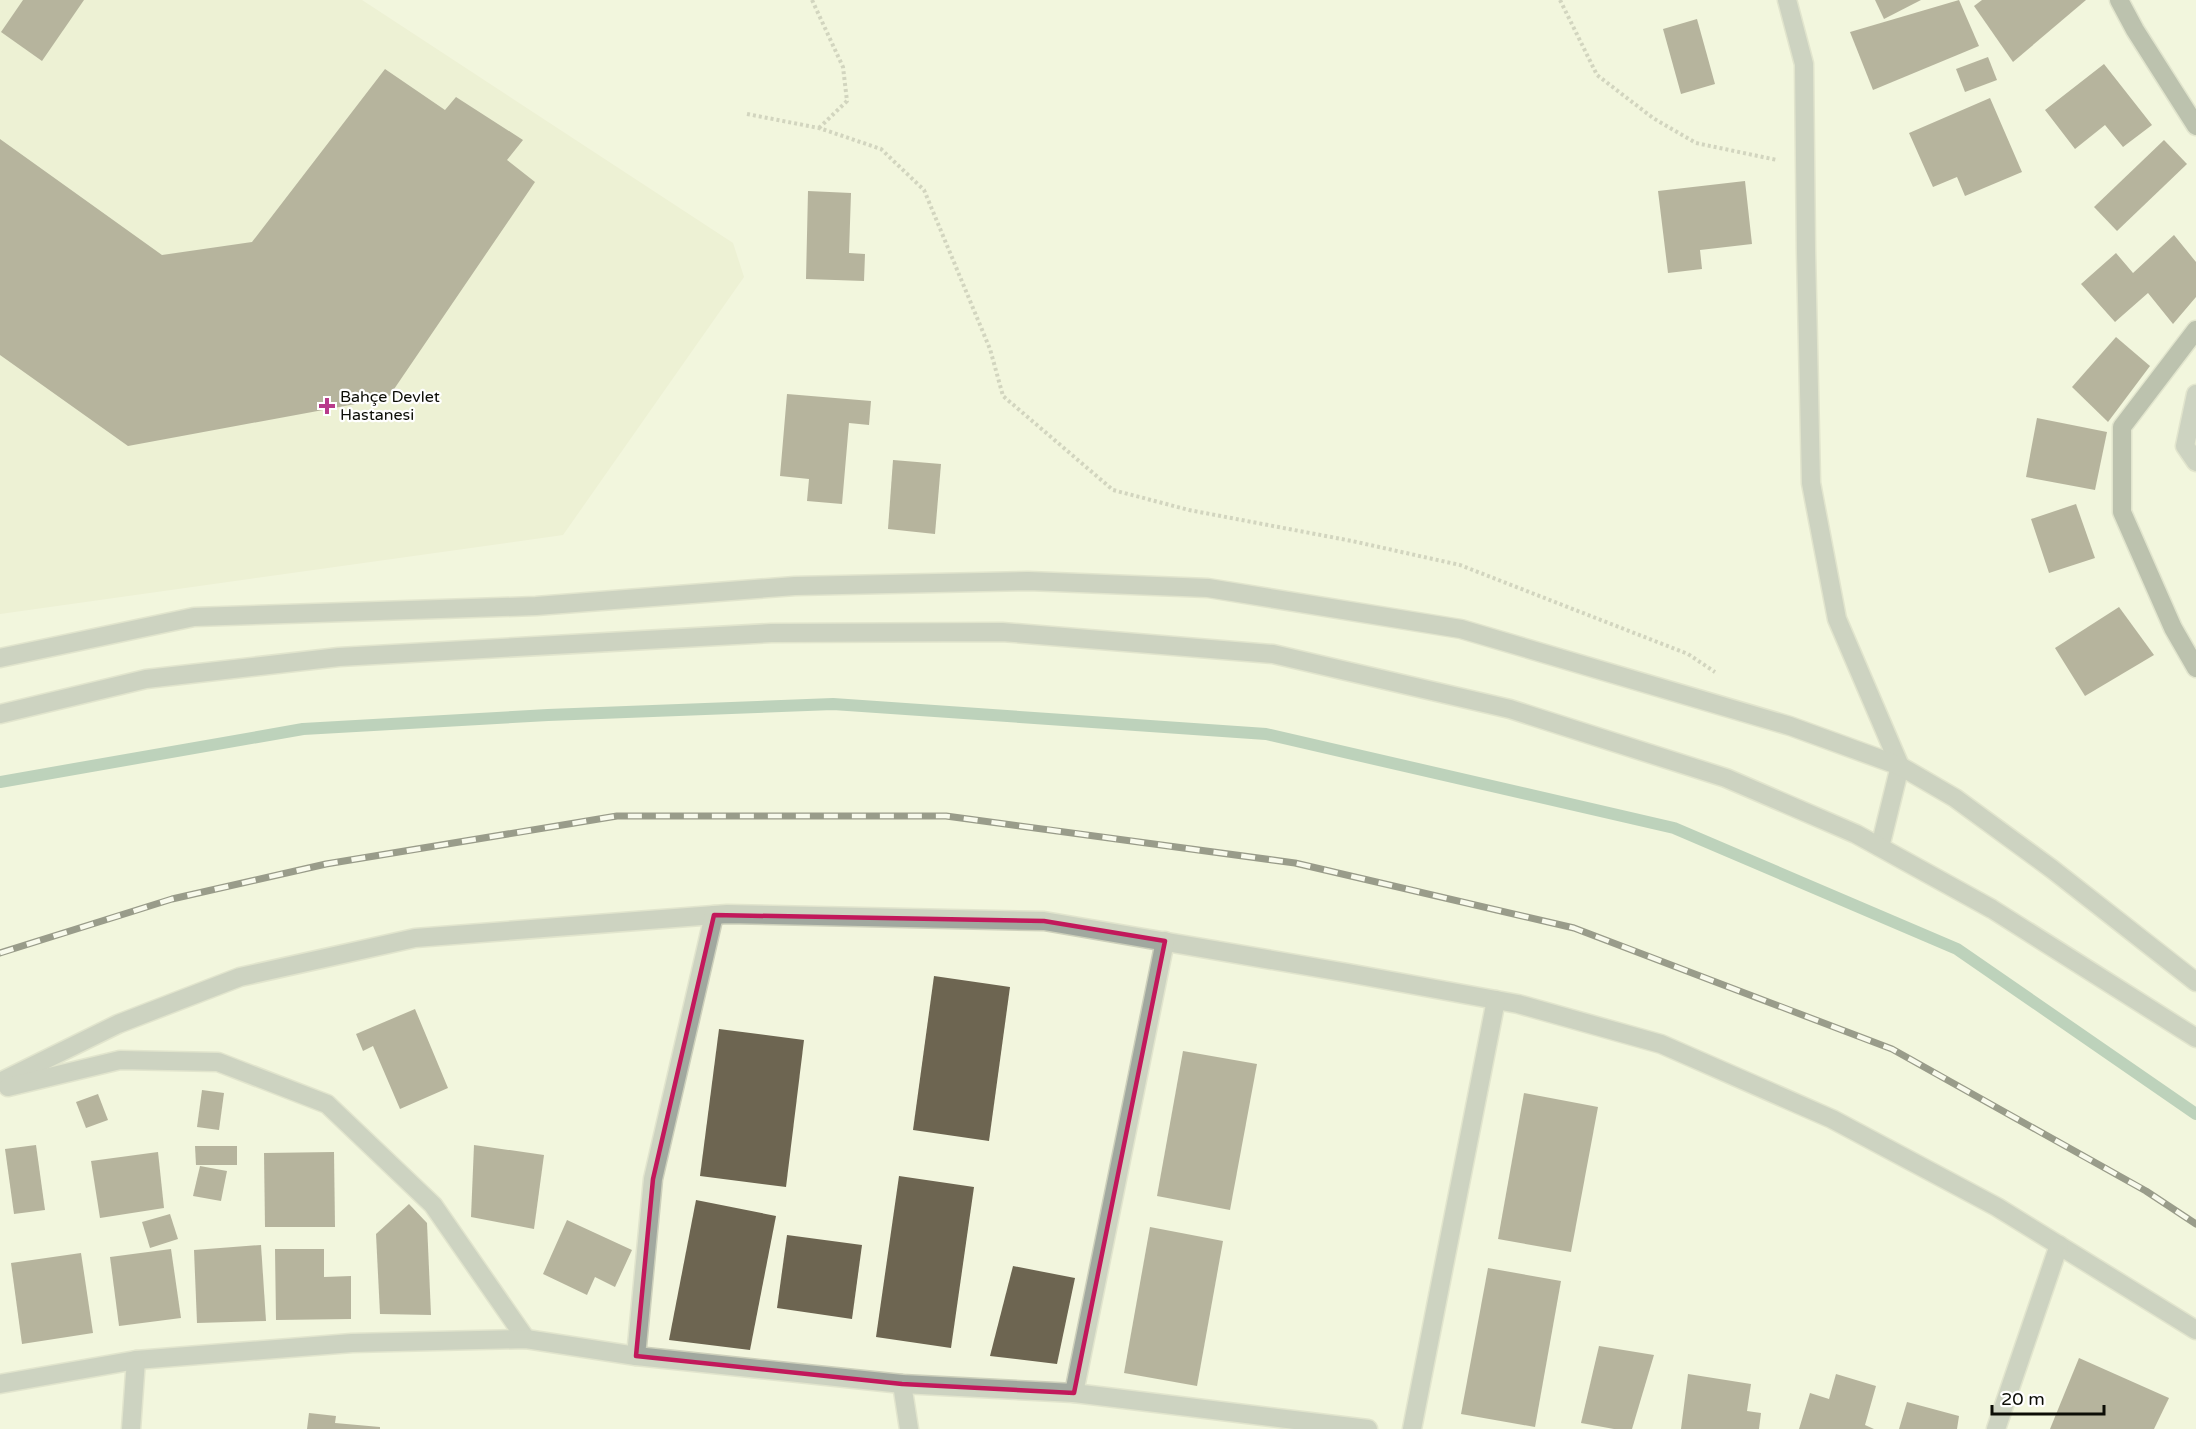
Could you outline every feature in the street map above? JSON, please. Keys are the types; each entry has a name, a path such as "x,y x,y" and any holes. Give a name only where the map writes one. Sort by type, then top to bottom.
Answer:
{"street":[{"path":"1787,0 1804,64 1811,483 1838,619 1900,766 1880,847"},
{"path":"2120,0 2135,30 2196,126"},
{"path":"2196,330 2122,427 2122,512 2173,628 2196,668"},
{"path":"2196,394 2185,446 2196,462"},
{"path":"0,658 194,617 536,606 795,586 1028,580 1208,588 1461,629 1790,726 1900,766 1955,798 2052,868 2196,982"},
{"path":"0,714 147,679 339,657 771,633 1002,632 1273,654 1510,710 1726,778 1856,834 1880,847 1992,909 2196,1038"},
{"path":"636,1356 653,1179 714,915"},
{"path":"0,1082 118,1024 240,977 415,938 714,915 1044,921 1518,1004 1661,1044 1832,1119 1997,1207 2196,1330"},
{"path":"1074,1393 1164,941"},
{"path":"1412,1429 1496,1000"},
{"path":"0,1088 120,1060 218,1062 327,1104 433,1205 526,1340"},
{"path":"1996,1429 2059,1245"},
{"path":"0,1384 136,1360 352,1343 526,1340 636,1356 902,1384 1074,1393 1368,1429"},
{"path":"131,1429 136,1360"},
{"path":"902,1384 909,1429"}],"path":[{"path":"812,0 843,66 847,101 819,128"},
{"path":"1560,0 1597,75 1653,118 1696,143 1804,166"},
{"path":"747,114 819,128 881,149 924,190 990,349 1003,396 1113,490 1189,510 1352,541 1460,565 1688,654 1718,674 1725,707"}],"highlighted area":[{"path":"714,915 1044,921 1165,941 1074,1393 902,1384 636,1356 653,1179"}],"shaded area":[{"name":"Bahçe Devlet Hastanesi","path":"0,0 362,0 733,243 744,277 563,535 0,614"}],"building":[{"path":"23,0 84,0 42,61 1,32"},
{"path":"1875,0 1921,0 1884,19"},
{"path":"1959,0 1979,46 1873,90 1850,32"},
{"path":"1982,0 2086,0 2013,62 1974,6"},
{"path":"1697,19 1715,84 1681,94 1663,29"},
{"path":"1988,57 1997,80 1965,92 1956,69"},
{"path":"2104,64 2152,125 2123,147 2105,125 2075,149 2045,110"},
{"path":"385,69 445,110 456,97 523,140 507,160 535,182 388,398 128,446 0,355 0,139 162,255 252,242"},
{"path":"1990,98 2022,172 1965,196 1957,177 1933,187 1909,133"},
{"path":"2164,140 2187,164 2117,231 2094,207"},
{"path":"1745,181 1752,244 1700,250 1702,269 1668,273 1658,191"},
{"path":"808,191 851,193 849,253 865,254 864,281 806,279"},
{"path":"2174,235 2196,262 2196,297 2173,324 2148,293 2115,322 2081,284 2116,253 2133,273"},
{"path":"2116,337 2150,366 2108,422 2072,387"},
{"path":"787,394 871,401 869,425 849,423 842,504 807,501 809,479 780,476"},
{"path":"2037,418 2107,432 2095,490 2026,477"},
{"path":"893,460 941,464 935,534 888,529"},
{"path":"2076,504 2095,558 2049,573 2031,519"},
{"path":"2119,607 2154,655 2085,696 2055,648"},
{"path":"934,976 1010,987 989,1141 913,1130"},
{"path":"415,1009 448,1088 400,1109 373,1046 363,1051 356,1034"},
{"path":"719,1029 804,1040 786,1187 700,1176"},
{"path":"1183,1051 1257,1064 1230,1210 1157,1196"},
{"path":"202,1090 224,1093 219,1130 197,1127"},
{"path":"1524,1093 1598,1107 1571,1252 1498,1239"},
{"path":"98,1094 108,1120 86,1128 76,1102"},
{"path":"36,1145 45,1210 14,1214 5,1149"},
{"path":"474,1145 544,1155 534,1229 471,1217"},
{"path":"195,1146 237,1146 237,1165 196,1165"},
{"path":"158,1152 164,1208 100,1218 91,1161"},
{"path":"334,1152 335,1227 265,1227 264,1153"},
{"path":"200,1166 227,1171 221,1201 193,1196"},
{"path":"899,1176 974,1187 951,1348 876,1337"},
{"path":"696,1200 776,1216 750,1350 669,1340"},
{"path":"409,1204 427,1223 431,1315 380,1314 376,1234"},
{"path":"170,1214 178,1239 150,1248 142,1222"},
{"path":"567,1220 632,1250 615,1287 595,1277 587,1295 543,1274"},
{"path":"1150,1227 1223,1241 1197,1386 1124,1373"},
{"path":"787,1235 862,1245 852,1319 777,1308"},
{"path":"261,1245 266,1321 197,1323 194,1250"},
{"path":"171,1249 181,1318 119,1326 110,1257"},
{"path":"275,1249 324,1249 324,1277 351,1276 351,1319 276,1320"},
{"path":"81,1253 93,1333 22,1344 11,1263"},
{"path":"1013,1266 1075,1278 1057,1364 990,1356"},
{"path":"1488,1268 1561,1281 1535,1427 1461,1414"},
{"path":"1599,1346 1654,1355 1632,1429 1614,1429 1581,1423"},
{"path":"2079,1358 2169,1398 2154,1429 2050,1429"},
{"path":"1688,1374 1751,1384 1747,1411 1761,1413 1759,1429 1681,1429"},
{"path":"1836,1374 1876,1386 1865,1425 1874,1429 1799,1429 1810,1393 1829,1399"},
{"path":"1907,1402 1959,1416 1957,1429 1899,1429"},
{"path":"309,1413 336,1416 335,1423 380,1427 380,1429 307,1429"}],"waterway":[{"path":"0,782 303,729 548,715 833,704 1266,734 1674,828 1957,949 2196,1114"}],"railway":[{"path":"0,953 172,899 326,864 617,816 946,816 1295,863 1574,928 1892,1049 2146,1191 2196,1224"}],"place":[{"name":"Bahçe Devlet Hastanesi","path":"327,406"}]}
